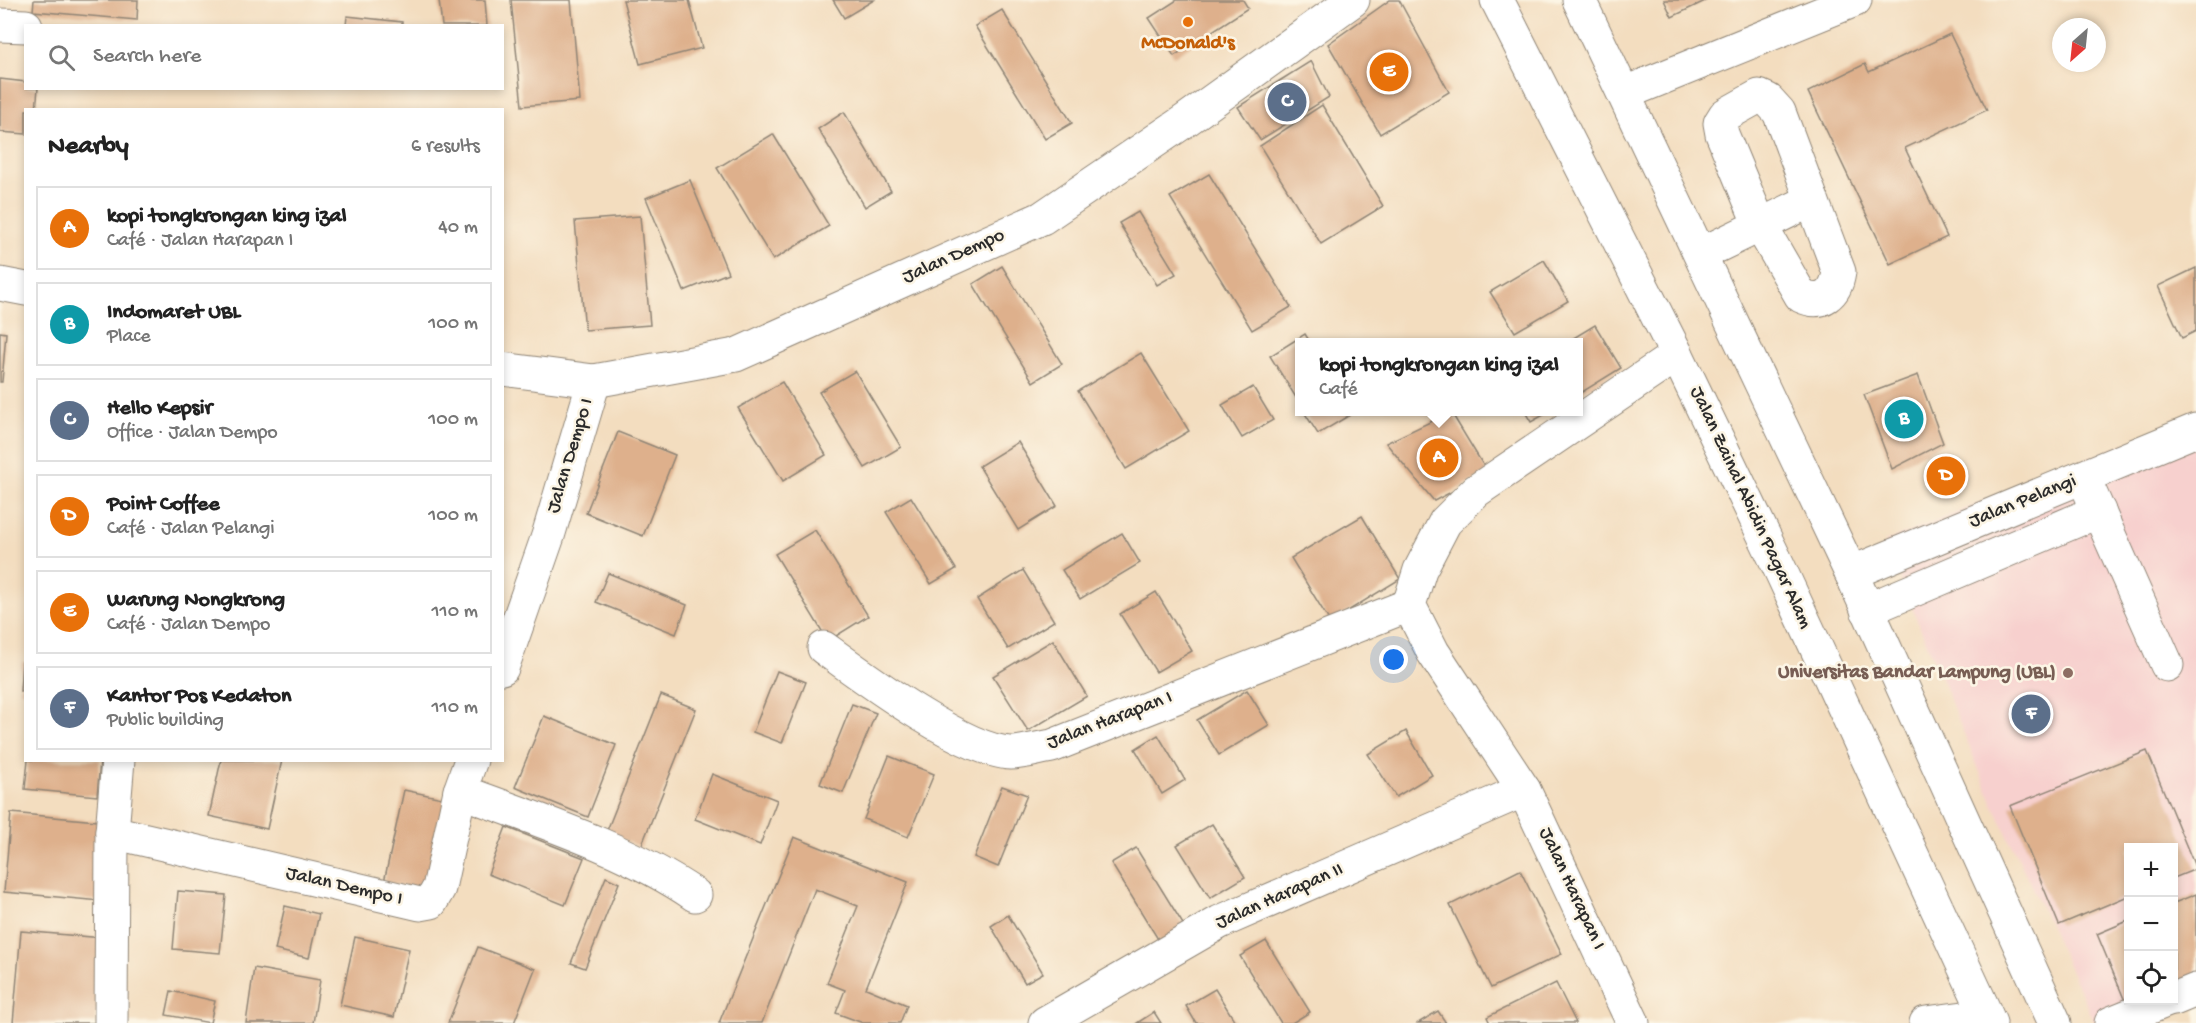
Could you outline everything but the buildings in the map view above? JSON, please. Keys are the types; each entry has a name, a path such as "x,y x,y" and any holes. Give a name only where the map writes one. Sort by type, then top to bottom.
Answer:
{"main road":[{"name":"Jalan Dempo","path":"504,369 594,381 736,355 1042,218 1186,120 1353,0"},
{"name":"Jalan Zainal Abidin Pagar Alam","path":"1497,0 1677,355 1774,557 1988,1019"},
{"path":"1579,0 1851,573 2055,1023"},
{"path":"1625,93 1855,0"},
{"path":"0,25 24,26"},
{"path":"1759,96 1768,100 1779,112 1839,273 1838,285 1826,298 1810,301 1801,297 1760,224 1720,123 1725,115 1759,96"},
{"path":"1701,254 1812,200"},
{"path":"0,284 24,289"},
{"path":"1409,605 1420,570 1445,522 1476,492 1677,355"},
{"name":"Jalan Dempo I","path":"504,662 548,536 594,381"},
{"name":"Jalan Pelangi","path":"1851,573 2196,430"},
{"path":"2083,477 2167,665"},
{"path":"1867,610 2099,511"},
{"name":"Jalan Harapan I","path":"824,648 891,694 963,738 989,750 1012,753 1052,746 1409,605 1433,652 1524,790 1633,1023"},
{"path":"111,1023 112,832 118,762"},
{"name":"Jalan Dempo I","path":"112,832 420,904 431,902 439,888 460,791 470,762"},
{"name":"Jalan Harapan II","path":"1045,1023 1220,922 1524,790"},
{"path":"460,791 611,848 674,880 695,894"},
{"path":"2178,997 2196,990"},
{"path":"2111,1023 2156,1005"},
{"path":"1926,1023 1988,1019"}],"shaded area":[{"name":"Universitas Bandar Lampung (UBL)","path":"2196,415 2196,989 2178,996 2178,843 2124,843 2124,1003 2095,1023 1993,804 1885,542"}],"place":[{"name":"McDonald's","path":"1188,22"},
{"name":"Warung Nongkrong","path":"1389,72"},
{"name":"Hello Kepsir","path":"1287,102"},
{"name":"Indomaret UBL","path":"1904,419"},
{"name":"kopi tongkrongan king izal","path":"1439,458"},
{"name":"Point Coffee","path":"1946,476"},
{"name":"Universitas Bandar Lampung (UBL)","path":"2068,673"},
{"name":"Kantor Pos Kedaton","path":"2031,714"}]}
